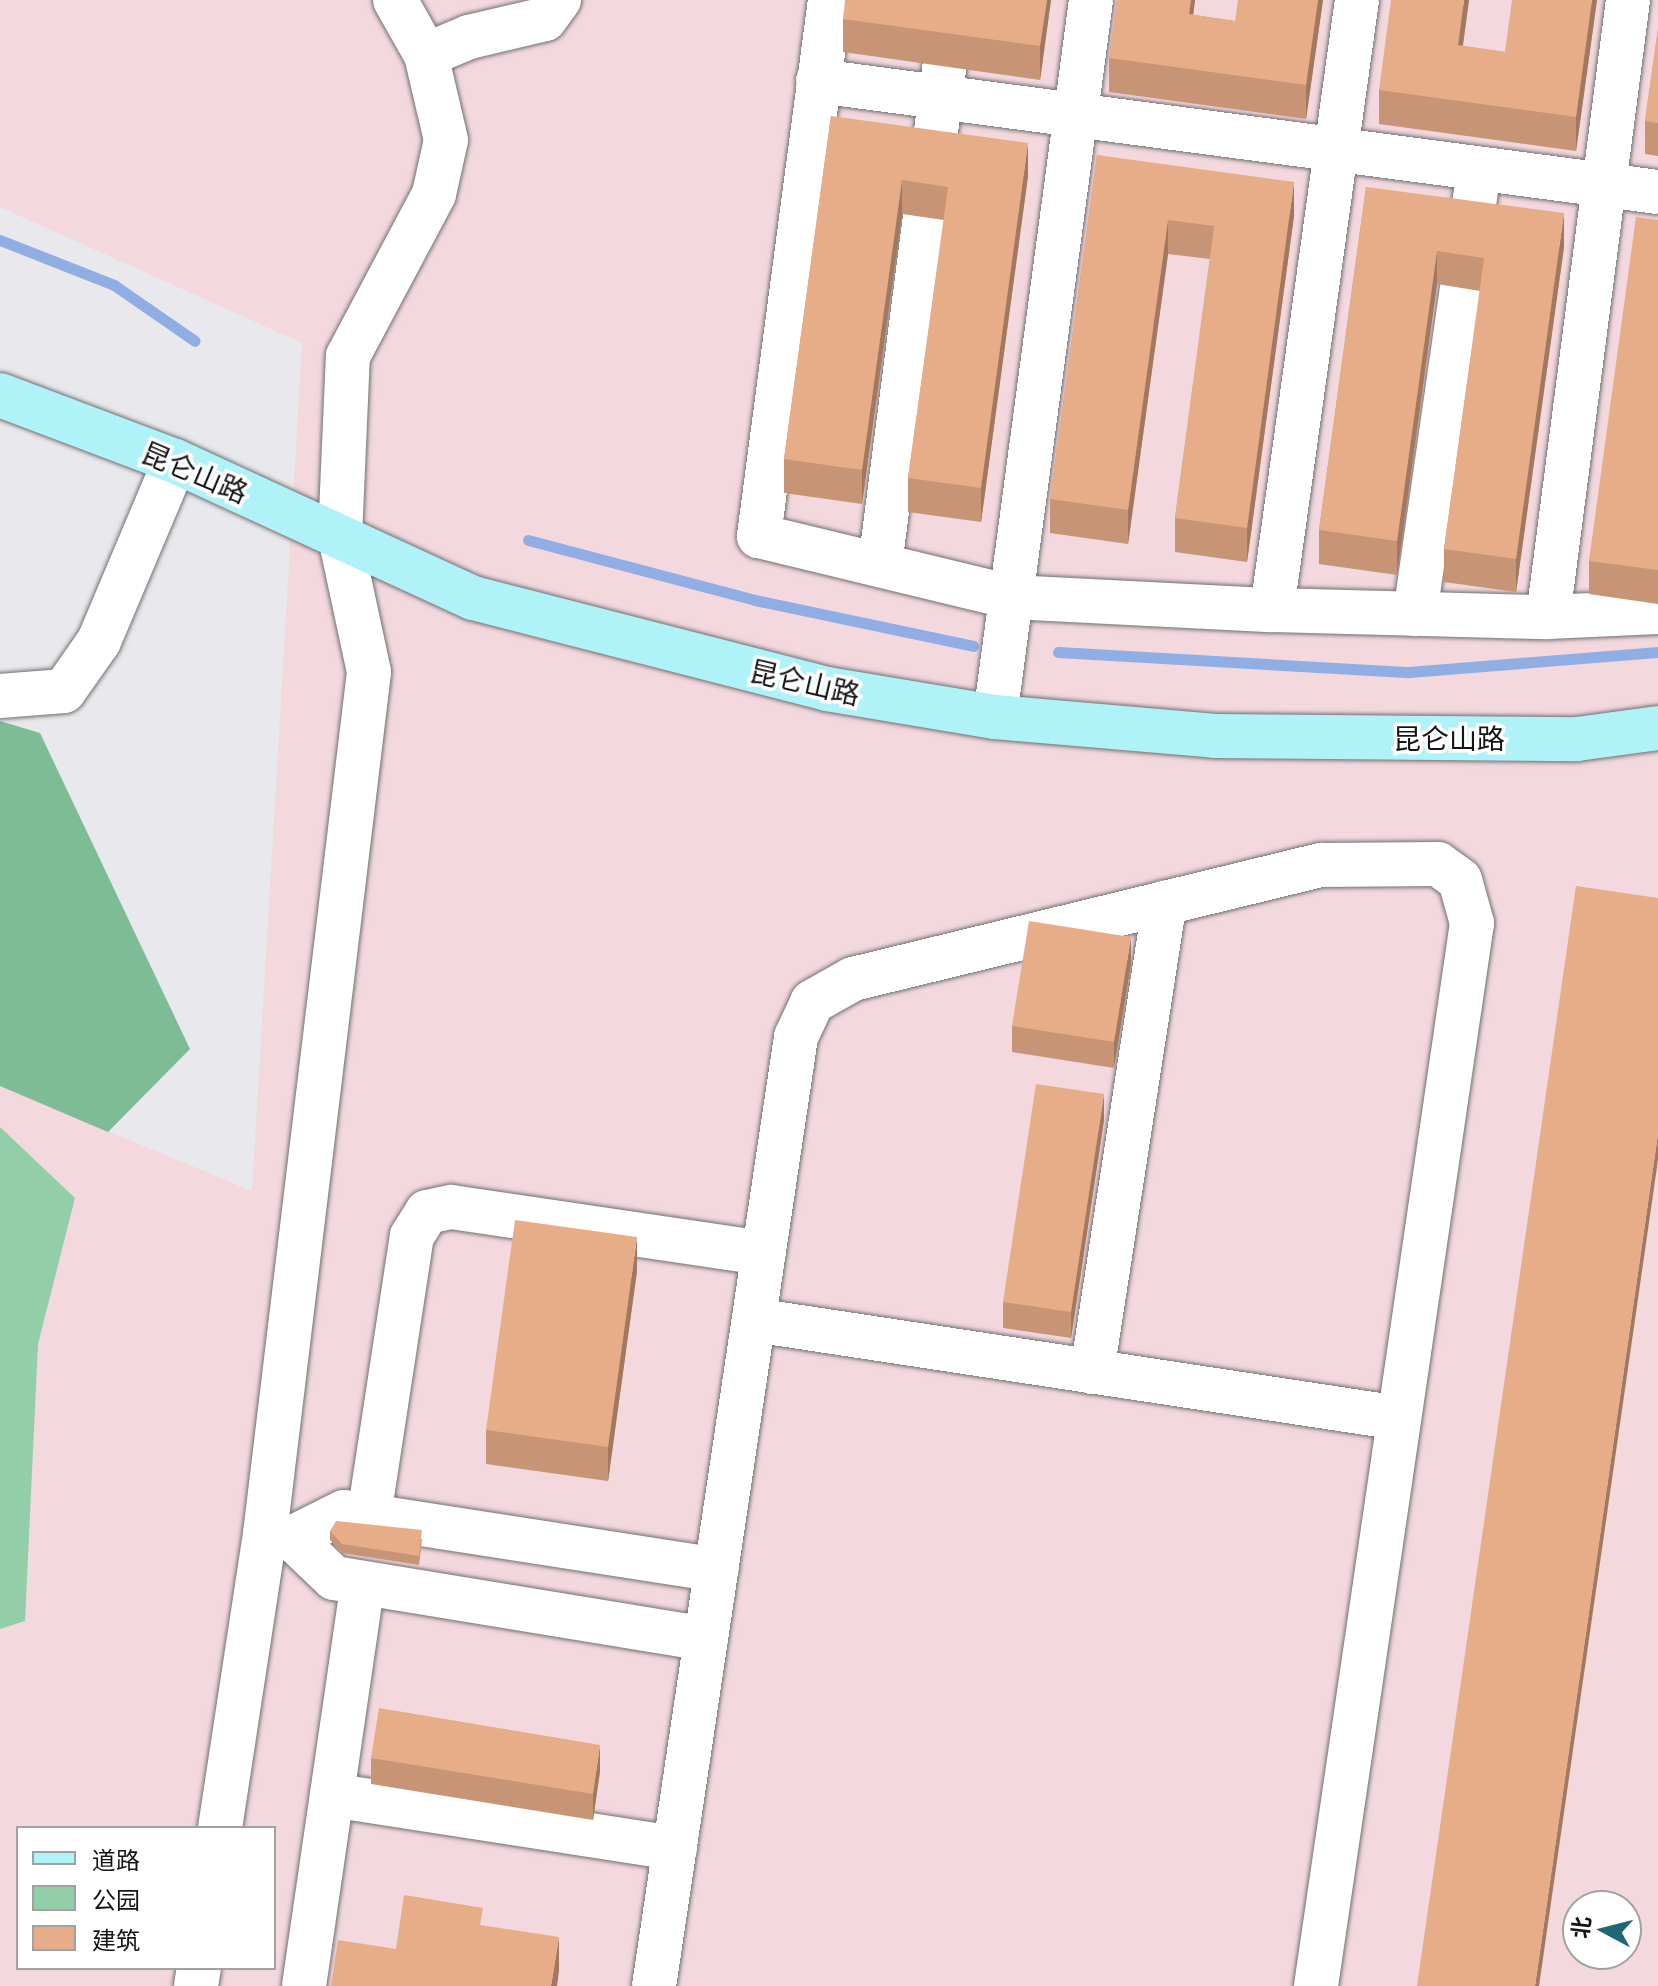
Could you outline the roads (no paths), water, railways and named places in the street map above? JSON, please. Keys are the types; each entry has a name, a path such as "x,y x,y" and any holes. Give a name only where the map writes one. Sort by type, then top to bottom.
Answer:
{"main road":[{"name":"昆仑山路","path":"0,395 175,461 473,598 827,689 995,717 1215,736 1577,739 1658,728"}],"street":[{"path":"220,1826 279,1536 369,672 340,537 348,356 434,194 446,140 426,55 395,0"},
{"path":"426,55 469,37 545,19 559,0"},
{"path":"830,0 759,536 1011,597 1415,614 1548,617 1658,612"},
{"path":"880,565 953,0"},
{"path":"995,717 1091,0"},
{"path":"1272,610 1357,0"},
{"path":"1548,617 1628,0"},
{"path":"818,81 1658,192"},
{"path":"1415,614 1479,169"},
{"path":"0,696 64,691 99,641 175,461"},
{"path":"654,1986 796,1037 812,1002 853,979 1321,865 1438,864 1460,880 1472,923 1316,1986"},
{"path":"1092,1372 1165,903"},
{"path":"369,1516 412,1236 427,1212 451,1207 764,1253"},
{"path":"754,1320 1399,1418"},
{"path":"279,1536 344,1512 717,1570"},
{"path":"279,1536 334,1578 706,1639"},
{"path":"304,1986 363,1583"},
{"path":"332,1795 675,1848"}],"waterway":[{"path":"0,240 114,285 195,341"},
{"path":"528,540 755,600 973,646"},
{"path":"1058,652 1409,672 1658,652"}]}
